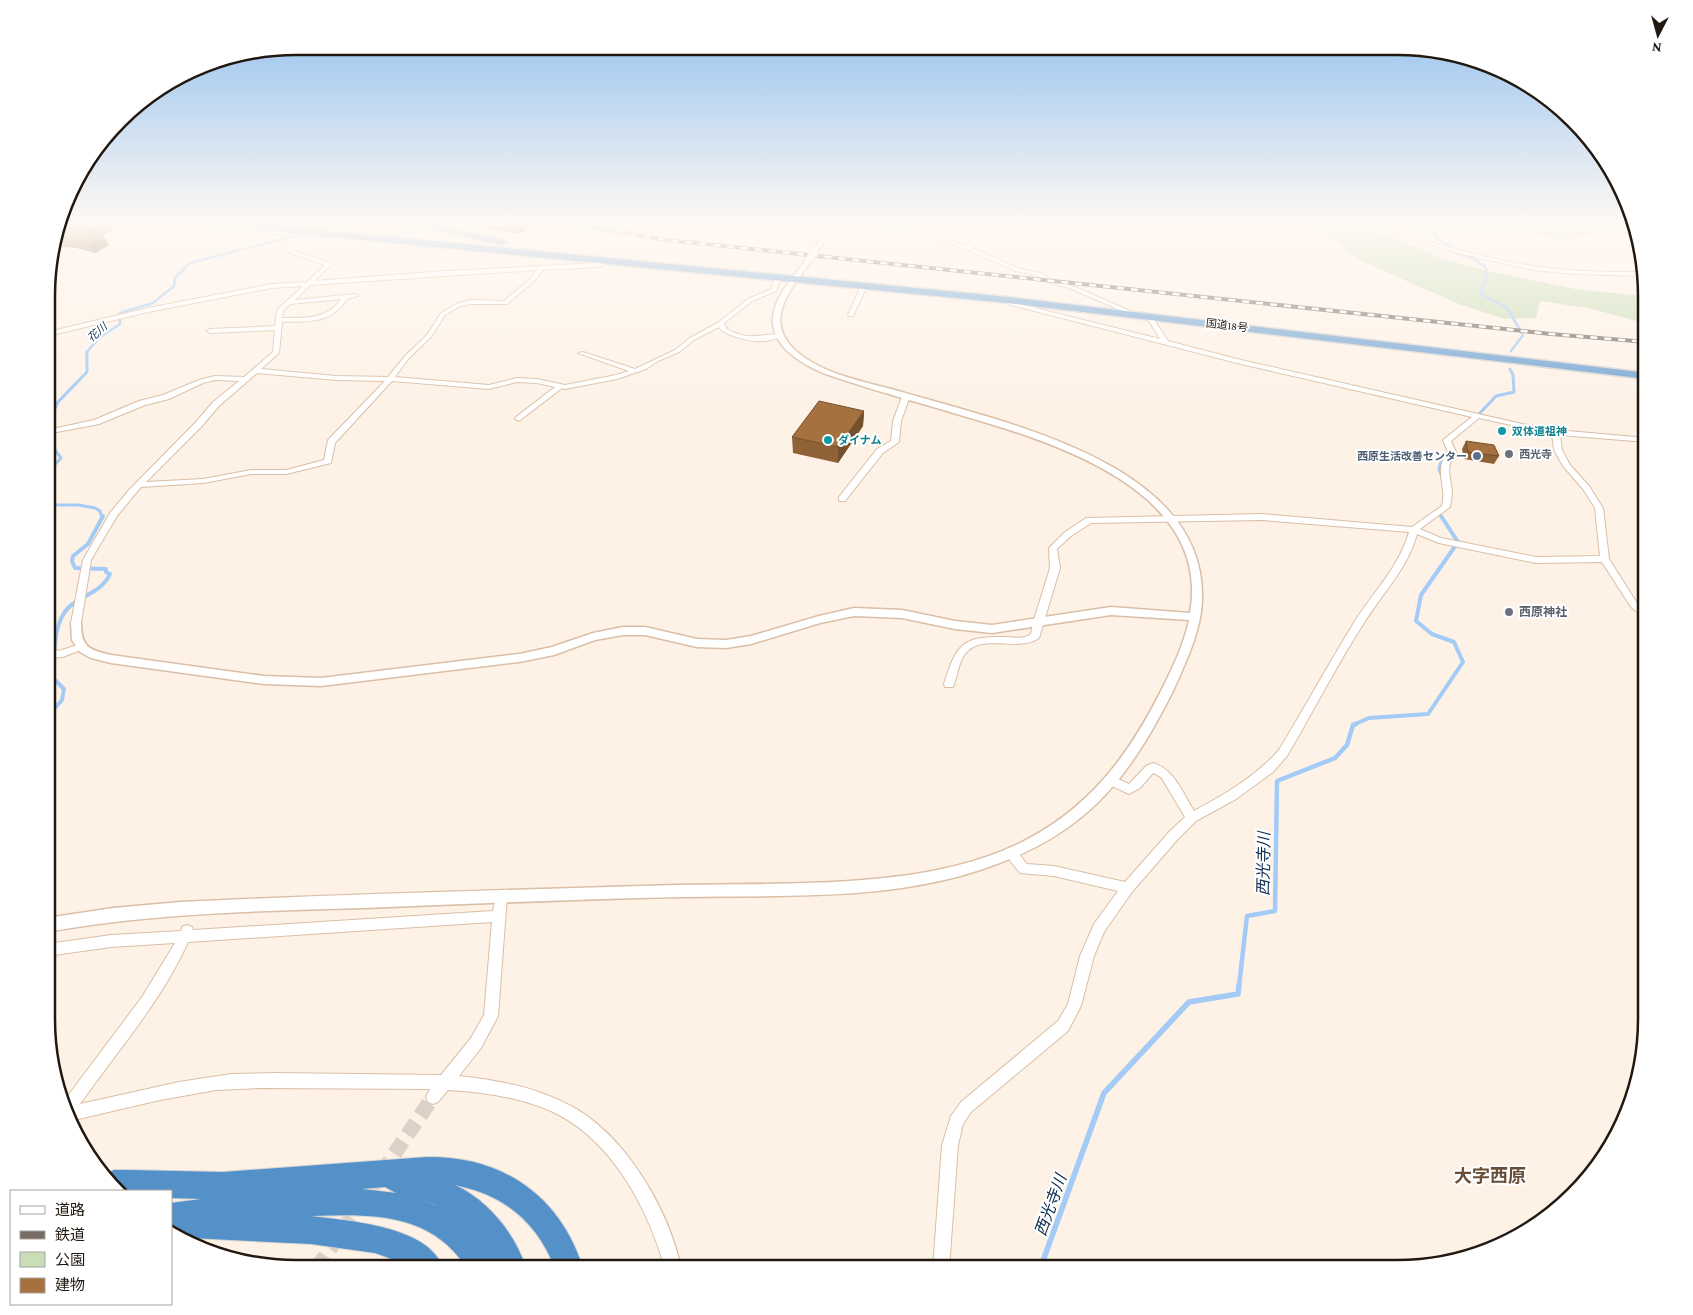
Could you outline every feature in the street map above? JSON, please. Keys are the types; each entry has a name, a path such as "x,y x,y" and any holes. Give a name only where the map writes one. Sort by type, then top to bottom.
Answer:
{"highway":[{"name":"国道18号","path":"838,283 1134,314 1638,375"},
{"path":"121,1184 238,1186 348,1176 458,1172 481,1177 517,1194 536,1210 550,1228 563,1250 566,1260"},
{"path":"348,1176 384,1177 409,1181 433,1188 454,1199 474,1212 492,1232 508,1260"},
{"path":"172,1217 268,1206 338,1202 393,1206 415,1210 437,1219 456,1232 478,1260"},
{"path":"172,1224 258,1226 348,1234 375,1238 399,1247 421,1260"}],"street":[{"path":"55,332 207,297 272,286 305,283"},
{"path":"310,283 280,310 276,353 216,404 113,515 87,560 76,623 76,639 80,647 100,656 143,664 264,680 322,682 519,658 554,651 593,637 634,630 661,633 697,643 717,645 750,640 854,612 902,614 981,628 1004,628 1111,611 1196,617"},
{"path":"139,485 203,481 251,472 286,472 328,461 331,442 428,336 443,314 451,308 471,302 505,303 529,283"},
{"path":"257,371 336,378 390,379 489,387 517,380 537,381 565,387 618,377 633,370 644,368 656,360 677,351 692,339 720,323 750,300 774,290 776,283"},
{"path":"55,924 78,919 156,910 888,883 956,871 1010,854 1045,837 1094,800 1112,781 1134,750 1171,681 1189,641 1196,617 1198,583 1194,564 1179,531 1156,503 1135,484 1085,454 1043,438 815,367 795,354 779,336 774,325 774,316 781,300 793,283"},
{"path":"1060,283 1071,286 1134,314"},
{"path":"851,314 864,286"},
{"path":"289,302 355,296"},
{"path":"280,320 321,318 335,313 345,298"},
{"path":"1008,300 1013,304 1241,362 1522,426 1556,432 1638,439"},
{"path":"1149,316 1165,342"},
{"path":"720,323 724,330 745,338 761,339 779,336"},
{"path":"210,331 279,328"},
{"path":"581,353 633,370"},
{"path":"55,430 96,422 142,403 166,397 201,381 215,378 245,379"},
{"path":"519,419 559,386"},
{"path":"842,499 880,451 895,442 897,421 906,396"},
{"path":"941,1260 949,1154 956,1121 966,1107 1063,1026 1074,1006 1087,956 1099,928 1128,888 1173,836 1192,818 1232,796 1269,769 1283,753 1354,631 1402,562 1412,542 1414,530 1446,507 1448,492 1444,475 1447,458 1452,452 1447,440 1479,415"},
{"path":"1556,432 1558,450 1567,466 1586,488 1599,508 1605,559 1638,609"},
{"path":"949,684 957,657 968,645 984,640 1028,641 1036,636 1054,568 1053,548 1068,534 1089,520 1262,517 1414,530 1440,540 1529,559 1605,559"},
{"path":"55,654 80,647"},
{"path":"1112,781 1129,789 1134,788 1149,769 1153,766 1159,768 1165,774 1192,818"},
{"path":"1010,854 1024,869 1054,871 1128,888"},
{"path":"433,1097 476,1043 491,1016 501,896"},
{"path":"55,949 186,933 500,916"},
{"path":"71,1105 137,1016 174,961 186,933"},
{"path":"74,1113 184,1088 218,1083 253,1081 444,1082 523,1094 565,1111 582,1121 622,1162 643,1193 661,1226 671,1260"}],"green space":[{"path":"1412,283 1548,283 1575,289 1638,295 1638,322 1589,308 1540,301 1536,318 1505,319 1459,304"}],"building":[{"path":"819,401 864,411 838,447 792,437"},
{"path":"1466,441 1494,445 1499,456 1468,452"}],"waterway":[{"name":"花川","path":"86,353 99,338 120,324 120,313 153,303 174,286 174,283"},
{"name":"西光寺川","path":"1485,283 1481,291 1483,295 1507,308 1523,335 1511,351"},
{"name":"花川","path":"55,409 58,402 87,372 87,352"},
{"name":"西光寺川","path":"1480,413 1496,396 1514,392 1513,375 1510,369"},
{"name":"花川","path":"55,450 61,458 55,464"},
{"name":"西光寺川","path":"1443,455 1439,469 1444,483"},
{"name":"花川","path":"55,505 79,505 95,508 100,511 102,518"},
{"name":"西光寺川","path":"1353,725 1369,718 1428,714 1463,662 1454,642 1432,634 1416,621 1421,595 1458,542 1441,516"},
{"name":"花川","path":"55,641 60,622 69,607 102,585 110,574 106,572 106,569 75,568 72,561 73,556 88,544 102,518"},
{"name":"花川","path":"55,680 64,689 62,700 55,708"},
{"name":"西光寺川","path":"1239,986 1247,916 1275,911 1277,781 1335,758 1347,745 1353,725"},
{"name":"西光寺川","path":"1043,1260 1104,1093 1189,1002 1238,994 1239,985"}],"tunnel":[{"path":"322,1260 433,1097"}],"railway":[{"path":"1075,283 1551,334 1638,341"}],"place":[{"name":"双体道祖神","path":"1502,431"},
{"name":"ダイナム","path":"828,440"},
{"name":"西光寺","path":"1509,454"},
{"name":"西原生活改善センター","path":"1477,456"},
{"name":"西原神社","path":"1509,612"}],"district":[{"name":"大字西原","path":"1490,1176"}]}
